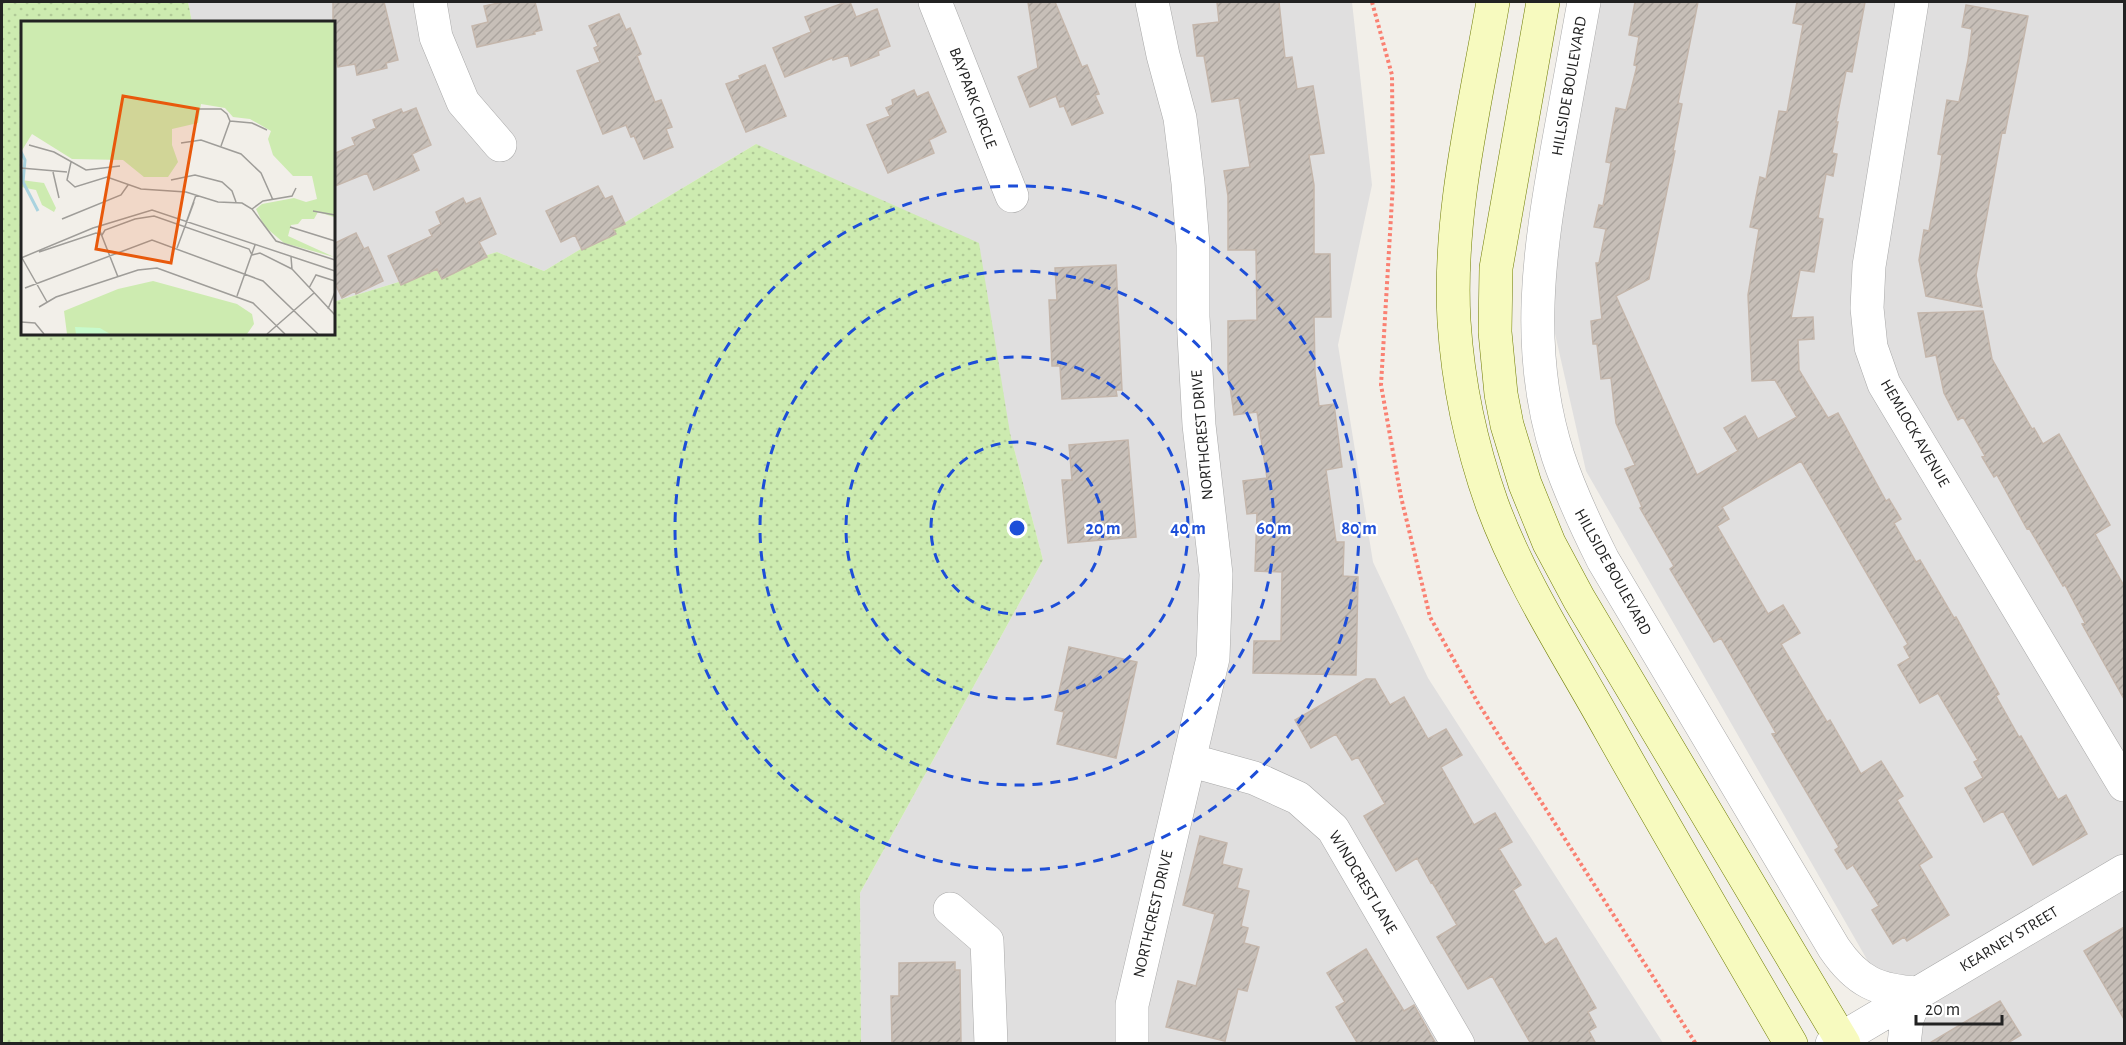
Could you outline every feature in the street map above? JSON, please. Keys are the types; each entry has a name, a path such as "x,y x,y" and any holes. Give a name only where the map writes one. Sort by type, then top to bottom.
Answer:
{"main road":[{"path":"1493,2 1461,188 1454,261 1453,291 1457,353 1474,445 1493,505 1531,590 1791,1044"},
{"path":"1543,2 1496,268 1494,300 1497,362 1507,425 1537,514 1579,599 1839,1042"}],"street":[{"path":"430,2 436,37 463,102 500,145"},
{"name":"BAYPARK CIRCLE","path":"935,2 1012,196"},
{"name":"NORTHCREST DRIVE","path":"1132,1044 1132,1005 1213,658 1216,574 1198,425 1193,317 1193,245 1188,183 1180,118 1152,2"},
{"name":"HILLSIDE BOULEVARD","path":"1584,2 1549,197 1538,274 1537,310 1541,380 1557,455 1586,527 1604,560 1834,948 1843,961 1865,981 1891,990 1918,993"},
{"name":"HEMLOCK AVENUE","path":"1911,2 1869,266 1867,308 1871,346 1884,384 2124,785"},
{"name":"WINDCREST LANE","path":"1189,760 1254,778 1298,798 1333,829 1458,1044"},
{"name":"KEARNEY STREET","path":"1839,1042 2124,871"},
{"path":"951,909 987,941 991,1044"},
{"path":"1904,1044 1907,1019 1918,993"}],"path":[{"path":"1372,2 1392,75 1393,183 1381,385 1401,496 1430,617 1478,703 1696,1044"}],"shaded area":[{"path":"188,2 1352,2 1372,185 1338,345 1373,562 1428,678 1663,1043 861,1043 860,893 1043,560 1010,433 756,144 544,271 497,252 334,302 334,21 192,21"},
{"path":"1594,2 2124,2 2124,1043 1915,1043 1586,471 1551,316 1562,173"}],"green space":[{"path":"2,2 188,2 192,21 21,21 21,334 334,334 334,302 497,252 544,271 756,144 979,243 1010,433 1043,560 860,893 861,1043 2,1044"}],"building":[{"path":"333,2 384,2 398,60 386,63 387,68 357,75 355,64 338,67 334,49"},
{"path":"503,2 535,2 542,30 534,32 535,34 477,47 472,26 488,22 484,6"},
{"path":"850,2 856,17 877,9 890,46 878,51 879,55 851,66 848,55 833,60 832,58 785,77 773,48 811,32 805,17"},
{"path":"1028,2 1055,2 1082,67 1087,65 1099,94 1095,95 1103,113 1072,125 1064,106 1060,107 1056,96 1030,107 1018,77 1038,68"},
{"path":"1217,2 1279,2 1285,58 1292,57 1297,89 1313,86 1324,153 1309,155 1314,185 1314,254 1330,254 1331,317 1314,317 1315,372 1319,406 1334,404 1342,467 1326,470 1336,542 1344,542 1343,576 1358,577 1356,675 1253,673 1254,641 1281,641 1282,572 1255,571 1257,513 1247,514 1243,481 1267,478 1257,412 1234,415 1228,372 1228,321 1257,320 1256,250 1228,250 1228,196 1224,171 1250,167 1239,98 1212,102 1204,56 1197,56 1193,25 1219,22"},
{"path":"1635,2 1698,2 1678,103 1682,104 1673,151 1675,151 1649,279 1616,296 1697,475 1738,451 1724,428 1745,416 1758,439 1797,417 1775,380 1752,381 1748,295 1759,229 1750,227 1760,177 1766,179 1779,111 1787,112 1803,25 1793,23 1797,2 1865,2 1852,72 1846,71 1836,122 1838,122 1832,153 1837,154 1833,176 1826,174 1818,218 1823,219 1814,272 1800,270 1791,318 1813,317 1814,339 1798,340 1799,370 1828,418 1838,413 1886,501 1889,499 1901,519 1894,523 1916,562 1920,560 1954,618 1956,617 1999,694 1996,696 2019,737 2021,736 2058,800 2066,795 2087,834 2033,865 2003,811 1984,822 1965,788 1983,778 1974,762 1978,760 1938,693 1920,703 1898,665 1910,658 1904,647 1908,644 1801,461 1722,507 1729,519 1717,526 1768,614 1783,605 1800,633 1781,644 1827,722 1830,720 1861,774 1881,761 1903,796 1897,800 1932,857 1919,865 1949,915 1907,941 1904,937 1893,944 1872,910 1879,906 1853,865 1847,869 1835,850 1839,847 1772,734 1776,733 1721,638 1714,642 1670,569 1674,566 1640,508 1642,507 1625,469 1635,465 1616,423 1611,378 1601,379 1597,344 1593,344 1591,321 1602,319 1596,263 1599,263 1606,229 1594,227 1599,205 1603,206 1611,163 1606,162 1616,108 1626,110 1637,66 1634,65 1639,37 1629,35"},
{"path":"1966,5 2028,16 2005,133 2002,132 1976,275 1982,307 1926,296 1919,260 1924,230 1929,231 1940,170 1942,155 1938,154 1947,100 1959,102 1968,60 1972,29 1962,27"},
{"path":"619,14 626,30 630,28 641,54 637,56 655,102 661,100 672,127 666,129 673,147 644,159 634,136 631,137 626,125 603,134 577,71 600,62 594,48 598,46 589,26"},
{"path":"765,65 786,116 746,132 726,84"},
{"path":"914,90 917,97 928,92 946,132 929,140 934,153 888,173 867,125 890,116 886,108 893,105 892,100"},
{"path":"416,108 431,145 412,154 419,170 374,190 367,173 334,187 334,154 355,145 352,138 376,128 373,120 401,109 403,113"},
{"path":"598,186 605,199 612,196 625,224 613,229 616,234 582,250 575,235 561,242 546,211"},
{"path":"463,198 466,204 480,198 496,234 479,242 487,257 442,279 437,269 401,285 388,256 432,236 429,230 441,224 436,212"},
{"path":"356,233 364,249 368,247 383,281 342,298 334,281 334,244"},
{"path":"1116,265 1122,390 1116,390 1117,396 1062,399 1060,366 1052,366 1049,300 1057,300 1055,268"},
{"path":"1983,311 1992,359 2032,429 2034,428 2043,444 2059,434 2110,525 2095,534 2124,586 2124,699 2082,624 2085,623 2065,585 2063,586 2029,528 2027,529 1997,475 1994,477 1963,417 1958,420 1944,393 1936,355 1926,357 1918,313"},
{"path":"1128,440 1136,537 1068,543 1062,480 1072,480 1069,445"},
{"path":"1069,647 1137,662 1116,758 1057,744 1064,712 1055,710"},
{"path":"1366,679 1375,679 1390,705 1404,697 1428,739 1446,729 1462,755 1441,767 1474,825 1495,813 1512,842 1499,849 1521,885 1513,890 1545,945 1556,938 1596,1008 1588,1012 1596,1027 1589,1031 1596,1044 1531,1044 1492,976 1468,989 1437,937 1457,925 1432,882 1417,858 1396,871 1364,816 1385,804 1358,757 1352,760 1336,734 1311,748 1295,720"},
{"path":"1200,836 1227,843 1222,864 1242,869 1237,888 1249,891 1241,926 1248,928 1244,943 1259,947 1247,991 1238,989 1225,1041 1166,1027 1178,981 1196,986 1215,914 1183,905"},
{"path":"2124,927 2124,1019 2084,951"},
{"path":"1366,949 1404,1011 1414,1005 1436,1044 1358,1044 1336,1007 1345,1002 1327,973"},
{"path":"955,962 955,970 960,970 961,1044 892,1044 891,996 899,996 899,963"},
{"path":"2000,1001 2021,1035 2006,1044 1928,1044"}]}
